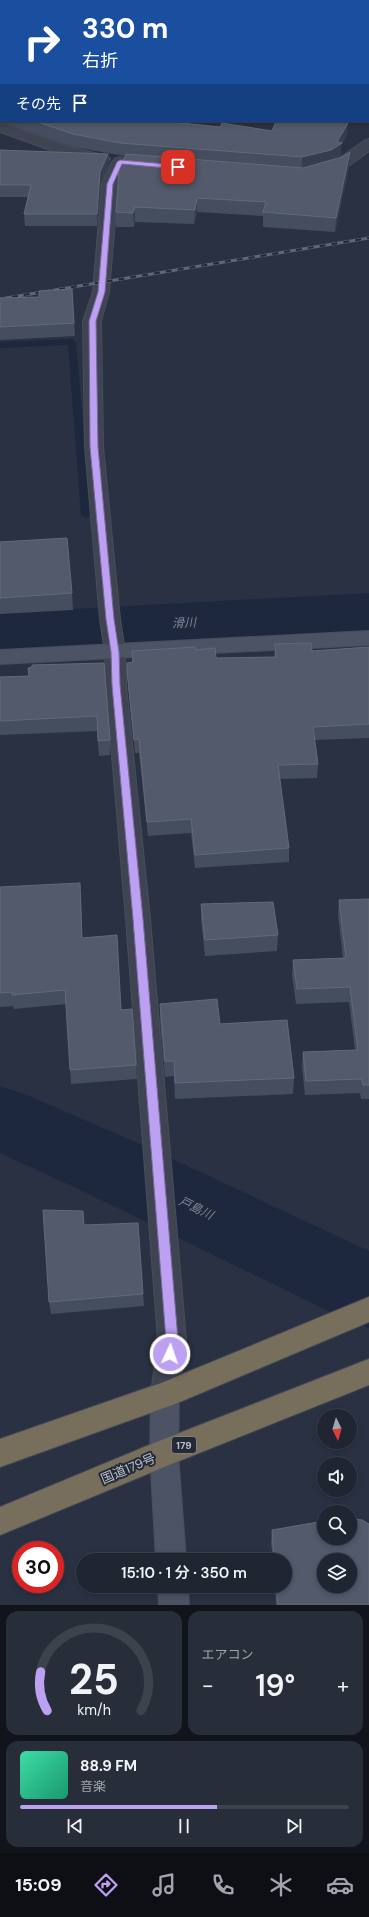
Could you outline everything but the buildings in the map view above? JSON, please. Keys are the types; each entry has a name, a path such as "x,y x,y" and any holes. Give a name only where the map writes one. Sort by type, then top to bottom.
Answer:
{"highway":[{"path":"0,1453 165,1395 369,1310"},
{"name":"国道179号","path":"0,1521 164,1453 369,1372"}],"street":[{"path":"0,127 70,152 127,163 110,184 101,292 92,321 94,447 110,619 115,652 116,685 138,919 172,1340 165,1395 164,1453 171,1553"},
{"path":"308,174 336,167 369,144"},
{"path":"0,658 369,638"},
{"path":"173,1593 174,1605"}],"waterway":[{"path":"0,345 72,342 86,515"},
{"name":"滑川","path":"0,634 369,613"},
{"name":"戸島川","path":"0,1118 121,1172 369,1291"}],"railway":[{"path":"0,299 369,238"}],"route":[{"path":"170,1354 172,1340 138,919 116,685 115,652 110,619 94,447 92,321 101,292 110,184 120,162 178,167"}]}
